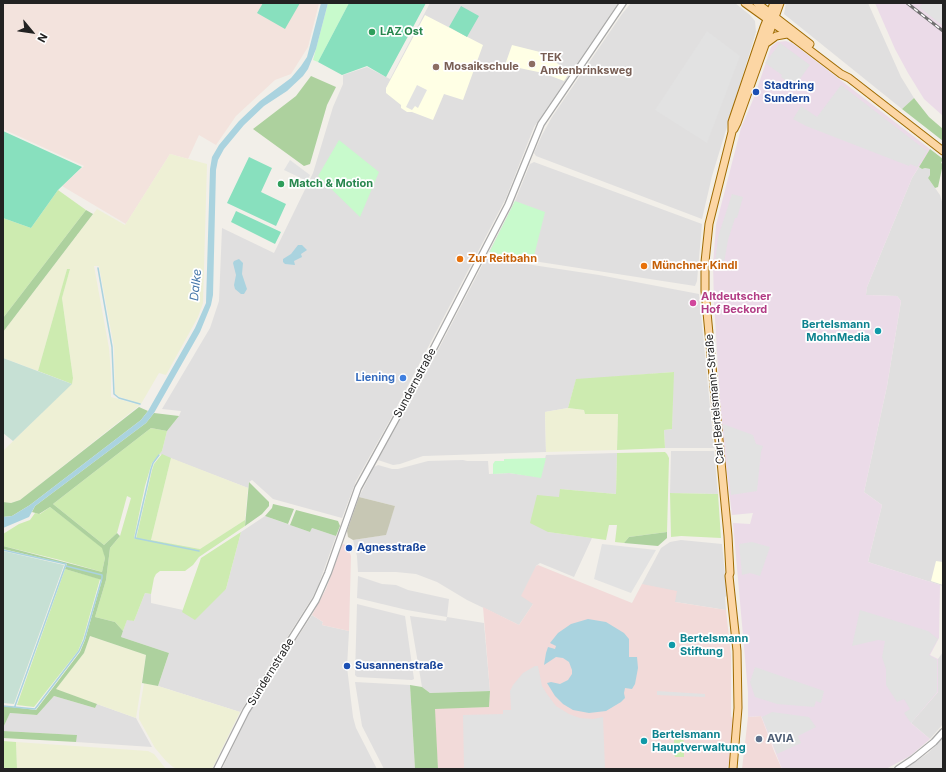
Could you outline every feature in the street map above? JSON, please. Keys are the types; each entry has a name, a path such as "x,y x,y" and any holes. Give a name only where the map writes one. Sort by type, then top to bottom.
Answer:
{"main road":[{"path":"745,3 771,18 825,56 849,78 943,151"},
{"path":"758,3 788,34 841,74 849,78"},
{"name":"Carl-Bertelsmann-Straße","path":"733,769 739,699 737,651 729,576 705,291 706,250 709,224 719,178 732,132 737,123 765,45 774,3"},
{"name":"Carl-Bertelsmann-Straße","path":"732,132 732,122 738,103 771,18 780,3"},
{"path":"765,45 776,36 788,34"},
{"name":"Carl-Bertelsmann-Straße","path":"730,574 732,576 740,645 742,680 742,733 738,769"}],"street":[{"name":"Sundernstraße","path":"217,769 246,711 316,600 328,573 358,488 414,386 508,205 541,124 623,3"},
{"path":"898,769 919,755 943,732"}],"shaded area":[{"path":"3,3 319,3 308,47 291,74 275,80 236,116 216,145 199,135 188,159 170,154 126,224 62,186 84,166 3,129"},
{"path":"430,3 618,3 534,127 506,198 390,420 356,481 342,518 273,499 252,480 249,482 248,488 159,454 162,451 167,431 179,416 181,411 162,409 210,328 219,301 222,228 274,253 313,173 333,107 343,84 343,75 367,67 390,79"},
{"path":"631,3 735,3 755,21 756,32 712,176 702,219 536,156 534,153 552,117"},
{"path":"786,3 868,3 901,77 914,98 902,109 784,14"},
{"path":"875,3 943,3 943,116 924,99 908,73 895,49"},
{"path":"924,3 943,3 943,26 919,7"},
{"name":"Mosaikschule","path":"425,15 483,45 463,100 444,94 433,120 412,112 407,112 386,93 386,88"},
{"path":"707,31 740,56 707,143 655,110"},
{"path":"786,41 792,43 808,55 930,149 912,178 867,287 866,295 897,296 901,301 887,386 864,492 882,505 868,562 940,585 939,638 930,655 938,659 938,692 911,723 930,739 910,756 886,769 782,769 761,716 748,717 748,692 733,523 750,524 753,513 732,515 722,432 713,265 716,225 741,128 755,95 771,47 777,42"},
{"path":"780,43 810,65 794,87 781,77 782,75 765,63"},
{"name":"TEK Amtenbrinksweg","path":"512,45 548,54 548,57 570,72 564,81 543,73 505,65"},
{"path":"417,85 427,90 418,108 415,106 412,110 406,107"},
{"path":"841,85 927,151 917,167 910,164 909,166 806,126 793,119 801,106 817,117"},
{"path":"170,154 207,164 203,303 198,317 166,375 159,373 141,404 120,397 115,394 114,347 99,266 94,266 109,348 111,397 140,405 20,500 11,503 3,502 3,451 72,383 73,378 62,298 70,269 67,269 38,371 3,358 3,332 97,209 125,225"},
{"path":"290,160 310,175 307,181 284,170"},
{"path":"534,162 702,224 697,281 695,286 488,254 515,201 530,164"},
{"path":"919,167 922,169 930,169 930,175 928,178 940,195 943,205 943,586 868,562 882,505 864,492 887,386 901,301 897,296 866,295 867,287 912,178"},
{"path":"732,194 743,197 737,218 735,218 728,240 724,263 715,262 718,237"},
{"path":"486,258 599,275 699,294 714,448 665,448 664,430 672,429 673,372 576,380 568,408 545,412 546,452 423,456 393,465 378,460 425,375"},
{"path":"3,358 72,384 13,441 3,433"},
{"path":"568,408 584,410 585,414 618,414 617,450 546,452 545,412"},
{"path":"723,424 753,435 756,444 763,446 757,491 731,495"},
{"path":"671,451 714,451 718,494 670,493"},
{"path":"617,453 616,494 560,489 560,497 548,532 592,538 574,577 540,563 536,566 533,604 519,625 467,600 437,582 416,574 396,572 358,572 357,556 353,540 385,535 395,506 359,497 374,467 378,465 398,469 428,461 488,461 489,474 509,473 540,477 546,455"},
{"path":"171,458 248,488 245,520 200,549 151,540"},
{"path":"359,497 395,506 386,535 353,540 348,537 347,531"},
{"path":"265,516 310,532 312,528 336,536 318,586 312,598 240,712 158,686 169,653 121,637 127,619 134,621 145,593 151,594 151,603 183,610 182,612 226,589 241,532"},
{"path":"681,540 722,544 727,596 725,597 726,610 675,602 642,584 661,548 670,542"},
{"path":"752,542 770,547 760,576 750,573 742,575 739,544"},
{"path":"344,544 348,547 351,556 349,631 322,625 323,622 312,615 326,589 342,545"},
{"path":"602,544 656,550 631,593 594,579"},
{"path":"3,551 64,565 14,704 3,703"},
{"path":"936,561 943,562 943,585 931,581"},
{"path":"538,565 632,603 642,584 677,591 675,602 726,610 731,655 731,716 733,720 731,756 727,769 438,769 434,708 489,707 490,691 483,607 519,625 533,604 521,596 536,566"},
{"path":"358,576 382,584 396,585 408,590 449,599 447,617 407,610 357,598"},
{"path":"357,604 405,616 414,679 357,677 355,675"},
{"path":"860,610 928,631 938,639 929,655 937,660 937,692 911,723 904,713 910,709 904,699 897,702 886,685 886,669 882,657 885,641 878,640 852,646"},
{"path":"312,615 323,622 322,625 349,631 347,667 353,717 356,728 377,769 222,769 249,713"},
{"path":"410,616 446,621 447,617 484,623 490,691 430,693 422,687"},
{"path":"90,636 146,655 136,718 55,689 84,653"},
{"path":"943,652 943,724 930,739 911,723 938,692 938,659"},
{"path":"535,666 538,666 542,686 556,706 569,714 580,718 593,719 603,717 605,769 464,769 463,715 503,714 503,710 511,710 510,691 513,685 523,673"},
{"path":"755,667 824,691 821,703 816,701 814,707 777,704 755,697 750,682"},
{"path":"355,682 410,685 415,769 384,769 362,726"},
{"path":"144,683 240,712 212,769 177,769 166,761 155,748 139,719"},
{"path":"657,691 705,694 705,697 657,695"},
{"path":"54,696 95,708 97,704 136,718 152,747 76,742 76,735 3,731 10,713 37,715"},
{"path":"772,712 809,717 816,727 798,736 801,743 777,754 762,717"},
{"path":"761,716 782,769 742,769 748,717"},
{"path":"943,738 943,769 905,769 928,753"},
{"path":"16,742 148,751 154,754 166,769 17,769"}],"green space":[{"path":"263,3 300,3 285,29 257,13"},
{"path":"328,3 349,3 318,62 313,60"},
{"name":"LAZ Ost","path":"349,3 426,3 386,77 367,66 342,75 318,62"},
{"path":"461,6 479,16 467,37 449,27"},
{"path":"311,76 336,87 327,105 310,164 304,166 253,129 296,96"},
{"path":"914,98 929,117 943,129 943,141 902,109"},
{"path":"3,131 82,167 58,190 31,228 3,218"},
{"path":"339,140 379,172 360,217 318,176"},
{"path":"930,149 943,159 941,163 943,164 938,187 935,188 928,178 930,175 930,169 922,169 919,167"},
{"path":"249,157 272,168 261,192 286,204 276,226 227,203"},
{"path":"58,190 86,210 3,318 3,218 31,228"},
{"path":"515,201 545,212 533,260 489,253"},
{"path":"86,210 93,214 3,332 3,318"},
{"path":"236,211 281,232 275,244 231,222"},
{"path":"67,269 70,269 62,298 73,378 72,384 38,371"},
{"path":"674,372 672,429 664,430 665,448 617,450 618,414 585,414 584,410 568,408 576,379"},
{"path":"139,407 148,411 141,420 30,505 12,516 3,517 3,502 11,503 20,500"},
{"path":"154,413 179,416 167,431 151,428 53,504 104,545 117,533 120,536 110,548 106,580 95,617 115,622 123,631 121,637 169,653 158,686 142,683 146,655 90,636 84,653 56,689 97,704 95,708 54,696 37,715 10,713 3,728 4,706 36,710 80,652 85,640 102,580 65,569 67,564 3,549 3,546 102,572 105,558 102,548 50,507 39,514 32,512 35,506 146,423"},
{"path":"151,428 167,431 162,451 152,463 150,469 134,538 136,539 154,464 162,454 171,458 151,540 200,549 245,520 245,526 199,557 193,565 185,571 160,571 156,574 151,594 145,593 134,621 127,620 123,631 115,622 95,617 106,580 110,548 120,536 131,498 127,496 117,533 104,545 53,504"},
{"path":"665,452 669,458 667,532 629,537 624,543 615,542 617,525 609,525 606,540 548,532 530,523 537,495 559,497 560,489 616,494 617,453"},
{"path":"546,458 541,478 509,473 493,474 493,464 495,461 504,461 504,459"},
{"path":"249,482 269,502 269,506 262,514 245,526"},
{"path":"670,493 718,494 721,538 671,537"},
{"path":"273,504 294,509 288,524 265,516 272,508"},
{"path":"50,507 103,548 105,558 102,572 3,546 3,534 19,524 30,520 35,513 40,514"},
{"path":"296,510 338,521 340,526 336,536 312,528 310,532 290,525"},
{"path":"241,532 226,589 195,620 182,612 201,558"},
{"path":"667,532 667,538 658,546 624,543 629,537"},
{"path":"65,569 100,579 83,639 78,651 34,707 17,705"},
{"path":"410,685 422,687 430,693 490,691 489,707 435,709 438,769 415,769"},
{"path":"3,731 77,735 76,742 3,738"},
{"path":"674,738 683,738 684,743 689,743 689,752 684,752 684,757 675,757 674,753 670,753 669,743 674,743"},
{"path":"3,741 16,742 17,769 3,769"}],"water":[{"path":"321,3 328,3 316,49 308,69 303,76 287,91 264,106 244,125 224,149 218,160 216,170 213,295 211,305 200,332 154,413 146,423 35,506 29,517 3,528 3,517 12,516 30,505 141,420 148,411 195,328 206,303 210,169 212,157 219,145 239,121 260,101 291,78 301,66 307,57"},
{"path":"298,245 302,245 307,250 301,254 302,257 294,261 295,265 285,264 283,259 291,254"},
{"path":"239,259 243,263 242,274 247,289 244,294 241,294 235,289 234,285 236,275 233,263"},
{"path":"588,619 606,622 624,633 629,639 629,657 637,657 638,668 635,684 632,689 625,688 625,698 621,702 606,711 589,713 573,710 563,704 555,696 547,683 551,682 560,684 568,680 572,674 569,662 563,658 556,657 544,665 548,647 555,649 556,646 550,643 558,633 571,624"}],"waterway":[{"path":"98,268 112,347 114,394 119,398 140,404"},
{"path":"159,455 153,463 151,469 135,538 199,551"},
{"path":"3,550 66,564 15,706"},
{"path":"3,706 35,709 79,651 84,640 102,575 66,566"}],"railway":[{"path":"907,3 943,31"}],"place":[{"name":"LAZ Ost","path":"372,32"},
{"name":"TEK Amtenbrinksweg","path":"532,64"},
{"name":"Mosaikschule","path":"436,67"},
{"name":"Stadtring Sundern","path":"756,92"},
{"name":"Match & Motion","path":"281,184"},
{"name":"Zur Reitbahn","path":"460,259"},
{"name":"Münchner Kindl","path":"644,266"},
{"name":"Altdeutscher Hof Beckord","path":"693,303"},
{"name":"Bertelsmann MohnMedia","path":"878,331"},
{"name":"Liening","path":"403,378"},
{"name":"Agnesstraße","path":"349,548"},
{"name":"Bertelsmann Stiftung","path":"672,645"},
{"name":"Susannenstraße","path":"347,666"},
{"name":"AVIA","path":"759,739"},
{"name":"Bertelsmann Hauptverwaltung","path":"644,741"}],"water label":[{"name":"Dalke","path":"196,285"}]}
